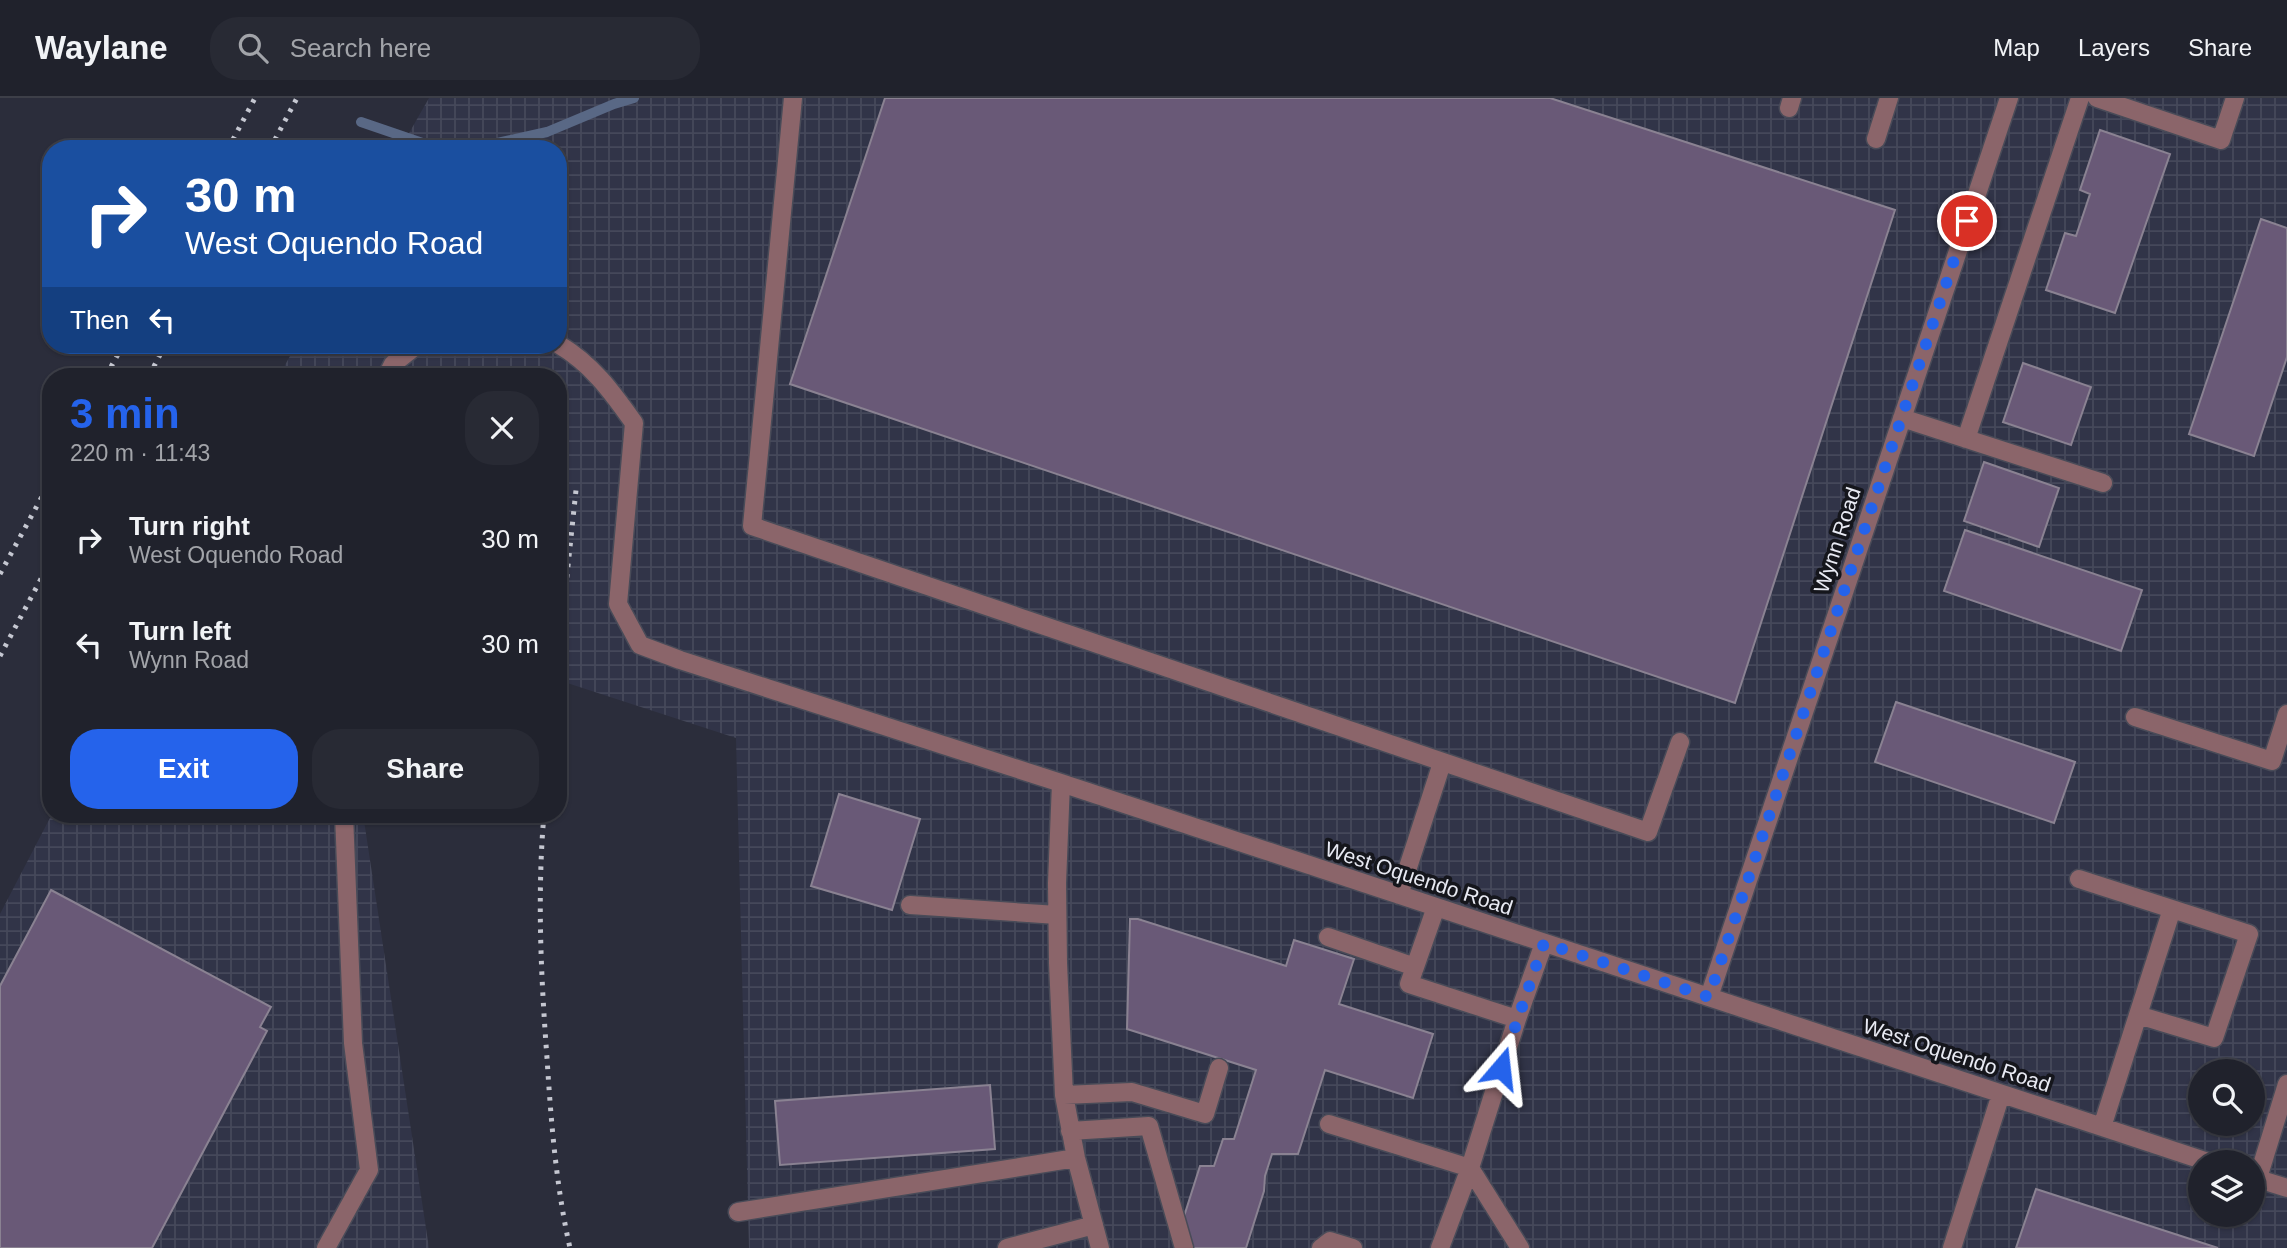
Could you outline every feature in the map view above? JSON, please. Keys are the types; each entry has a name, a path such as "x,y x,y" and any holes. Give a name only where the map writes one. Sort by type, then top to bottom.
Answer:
{"street":[{"path":"793,98 752,526 1648,832 1680,742"},
{"path":"1876,139 1889,98"},
{"name":"Wynn Road","path":"1709,997 2009,98"},
{"path":"1965,439 2080,98"},
{"path":"2097,98 2221,140 2235,98"},
{"name":"West Oquendo Road","path":"567,349 577,355 605,382 634,424 618,604 640,645 2188,1155"},
{"path":"391,368 406,354"},
{"path":"1902,418 2103,482"},
{"path":"2135,717 2272,761 2287,714"},
{"path":"1399,895 1442,763"},
{"path":"1061,783 1057,915 1064,1095 1076,1157 1100,1248"},
{"path":"326,1248 369,1170 353,1043 344,823"},
{"path":"2079,879 2249,934 2214,1038 2138,1015"},
{"path":"910,905 1057,915"},
{"path":"1436,907 1409,984 1517,1018"},
{"path":"2102,1127 2172,909"},
{"path":"1328,937 1415,967"},
{"path":"1440,1248 1470,1168 1517,1018 1544,943"},
{"path":"1064,1095 1132,1092 1205,1114 1219,1068"},
{"path":"2264,1150 2287,1084"},
{"path":"1952,1248 2001,1094"},
{"path":"1329,1124 1470,1168 1520,1248"},
{"path":"1070,1131 1149,1126 1184,1248"},
{"path":"738,1212 1076,1157"},
{"path":"2265,1180 2287,1188"},
{"path":"1007,1248 1094,1225"},
{"path":"1321,1248 1330,1241 1353,1248"}],"shaded area":[{"path":"429,98 2287,98 2287,1248 749,1248 736,738 567,683 567,368 283,368 291,354 567,354 567,140 405,140"},
{"path":"47,823 364,823 429,1248 0,1248 0,914"}],"building":[{"path":"885,98 1550,98 1895,210 1735,703 790,384"},
{"path":"2100,130 2170,154 2115,313 2046,290 2065,233 2076,236 2090,194 2080,190"},
{"path":"2261,219 2287,228 2287,357 2254,456 2189,434"},
{"path":"2023,363 2091,387 2071,445 2003,422"},
{"path":"1984,462 2059,488 2039,547 1964,521"},
{"path":"1965,530 2142,590 2121,651 1944,591"},
{"path":"1896,702 2075,762 2054,823 1875,762"},
{"path":"839,794 920,819 892,910 811,886"},
{"path":"51,890 271,1007 260,1027 267,1031 152,1248 0,1248 0,986"},
{"path":"1130,919 1138,919 1286,966 1294,940 1354,959 1339,1004 1433,1034 1413,1098 1325,1070 1298,1154 1272,1154 1265,1176 1264,1191 1246,1248 1174,1248 1200,1166 1214,1166 1223,1139 1234,1139 1256,1070 1127,1029"},
{"path":"990,1085 995,1149 780,1165 775,1101"},
{"path":"2036,1189 2218,1248 2016,1248"}],"waterway":[{"path":"511,140 547,132 634,98"},
{"path":"361,122 414,140"}],"railway":[{"path":"233,140 255,98"},
{"path":"275,140 297,98"},
{"path":"110,368 118,354"},
{"path":"153,368 160,354"},
{"path":"567,576 576,490"},
{"path":"0,574 42,497"},
{"path":"0,656 42,577"},
{"path":"543,823 540,905 543,997 555,1153 570,1248"}],"route":[{"path":"1501,1068 1544,943 1709,997 1967,221"}]}
